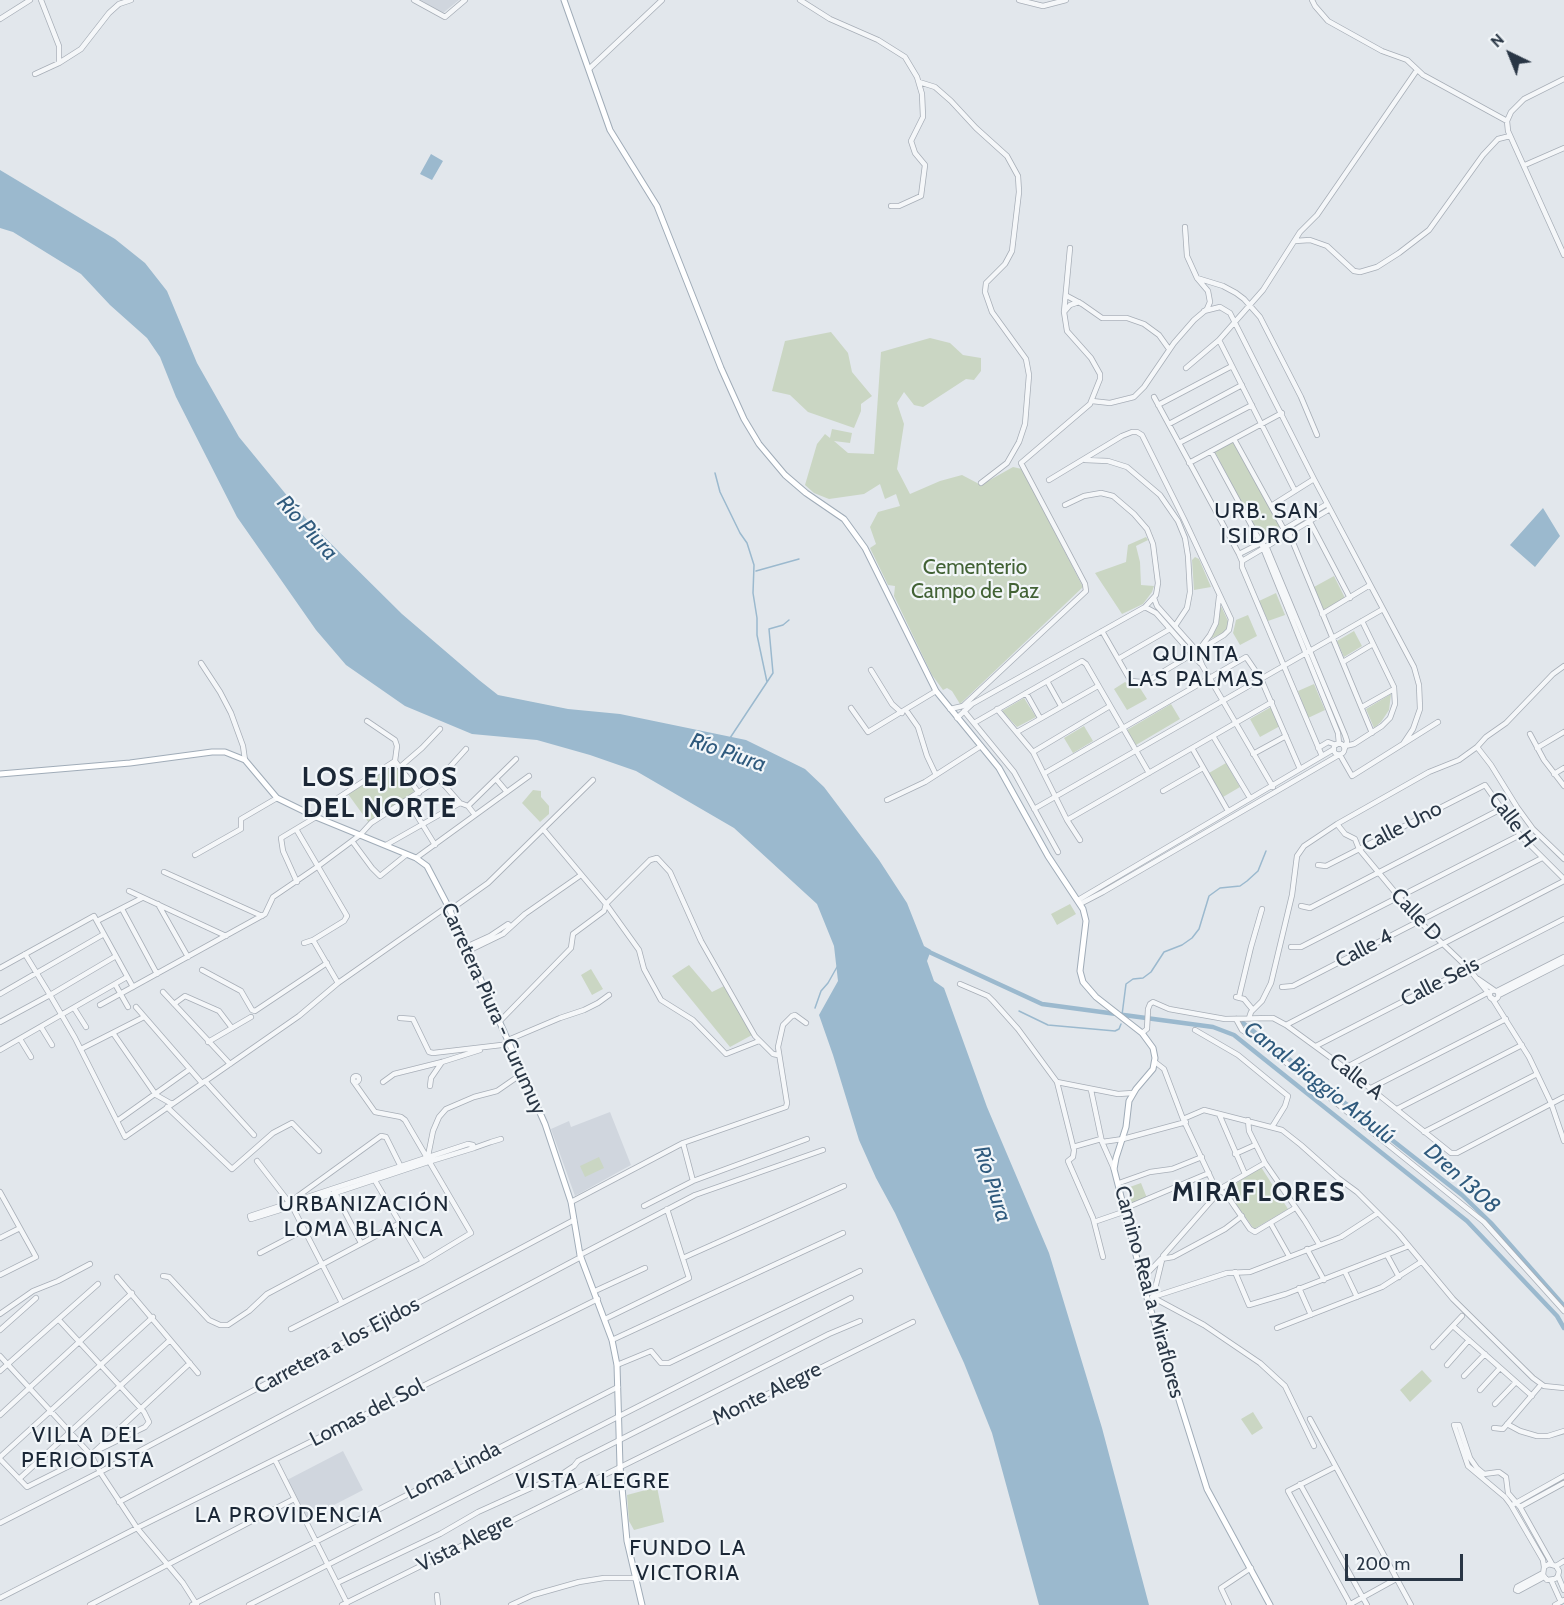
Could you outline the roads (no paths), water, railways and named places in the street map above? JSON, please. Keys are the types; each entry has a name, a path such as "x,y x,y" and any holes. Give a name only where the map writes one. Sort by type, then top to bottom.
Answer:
{"main road":[{"path":"564,0 614,138 657,206 721,368 744,419 759,444 785,475 798,488 839,515 849,525 871,559 936,691 1008,781 1048,856 1079,902 1086,921 1081,976 1086,987 1142,1034 1153,1048 1155,1062"},
{"path":"0,774 130,763 212,752 231,754 245,760 277,798 316,817 416,858"},
{"name":"Carretera Piura - Curumuy","path":"416,858 427,866 449,908 523,1072 545,1124 571,1202 581,1256 612,1340 617,1365 620,1466 627,1541 642,1605"},
{"name":"Camino Real a Miraflores","path":"1155,1062 1150,1073 1133,1093 1114,1169 1142,1279 1150,1298 1207,1489 1270,1605"}],"street":[{"path":"0,19 30,0"},
{"path":"41,0 59,46 59,63"},
{"path":"35,74 81,49 109,13 119,4 132,0"},
{"path":"414,0 446,17 465,0"},
{"path":"589,69 662,0"},
{"path":"800,0 830,19 878,40 905,57 919,82 923,117 911,141 915,153 925,165 921,196 898,206 891,206"},
{"path":"1019,0 1043,6 1066,0"},
{"path":"1312,0 1328,21 1382,51 1407,60 1417,70 1507,121"},
{"path":"1186,369 1219,340 1263,290 1294,241 1317,215 1417,70"},
{"path":"1564,79 1524,99 1511,112 1507,121 1510,136 1564,255"},
{"path":"919,82 935,87 951,101 1007,156 1018,176 1019,192 1012,251 1005,264 986,283 985,292 992,312 1026,359 1029,375 1024,424 1022,436 1004,467 981,483"},
{"path":"1294,241 1310,240 1322,243 1354,271 1360,272 1377,267 1429,230 1483,155 1498,140 1510,136"},
{"path":"1525,165 1564,148"},
{"path":"1092,401 1101,404 1134,397 1144,387 1169,349 1210,302 1208,291 1197,278 1187,256 1185,227"},
{"path":"950,709 963,706 1086,591 1086,586 1022,463 1092,401 1097,388 1100,374 1091,358 1067,331 1064,312 1070,248"},
{"path":"1197,278 1223,286 1244,299 1260,317 1317,435"},
{"path":"1067,296 1101,318 1127,318 1144,324 1159,335 1169,349"},
{"path":"1064,312 1070,305 1079,302"},
{"path":"1204,311 1225,308 1235,321 1314,479 1414,667 1419,685 1420,709 1413,729 1403,744"},
{"path":"1219,340 1295,491"},
{"path":"1158,405 1232,366"},
{"path":"1169,424 1242,385"},
{"path":"1154,397 1239,554 1242,567 1322,756"},
{"path":"1179,443 1252,405"},
{"path":"1189,463 1282,413"},
{"path":"1049,480 1122,436 1137,432 1145,438 1231,619 1230,627 1224,636 1151,679 1141,682 1132,681 1129,678 1102,631"},
{"path":"1234,438 1286,532 1372,732"},
{"path":"1211,451 1265,549 1338,733 1336,746 1339,755 1352,776 1438,722"},
{"path":"1083,460 1108,461 1127,467 1158,493 1167,502 1178,521 1185,538 1188,555 1190,598 1184,613 1173,627 1118,659"},
{"path":"1271,506 1314,479"},
{"path":"1158,493 1168,485"},
{"path":"957,718 977,701 1145,607 1154,598 1158,588 1155,552 1150,535 1139,518 1113,496 1101,493 1084,495 1065,505"},
{"path":"1239,554 1309,520 1328,506"},
{"path":"1242,561 1265,549 1286,532 1328,506"},
{"path":"1309,520 1350,598"},
{"path":"1188,555 1200,552"},
{"path":"1322,614 1370,585"},
{"path":"1194,652 1213,629 1218,612 1219,594"},
{"path":"1154,598 1157,606 1194,652 1275,792"},
{"path":"1145,607 1154,611 1173,627"},
{"path":"1034,809 1383,609"},
{"path":"1318,748 1328,742 1345,747 1354,744 1382,726 1390,718 1395,704 1394,689 1362,621"},
{"path":"1343,662 1373,644"},
{"path":"1079,902 1103,892 1344,753 1345,735 1307,652"},
{"path":"1045,773 1246,657 1262,678 1300,769"},
{"path":"974,723 1082,661 1149,773"},
{"path":"201,663 231,713 243,746 245,760"},
{"path":"1251,1018 1253,1010 1262,1001 1271,983 1288,917 1298,856 1308,842 1429,772 1459,760 1506,723 1553,674 1564,666"},
{"path":"871,670 892,704 904,711 918,727 936,775"},
{"path":"1047,681 1062,706"},
{"path":"1017,732 1098,686"},
{"path":"1362,707 1394,689"},
{"path":"851,708 868,732 936,691"},
{"path":"1026,693 1040,718"},
{"path":"1067,820 1272,702"},
{"path":"1033,752 1110,706"},
{"path":"997,709 1033,752 1067,820 1080,840"},
{"path":"964,711 1009,764 1047,836 1058,852"},
{"path":"367,721 395,740 397,746 395,761 419,793"},
{"path":"400,767 440,729"},
{"path":"1537,748 1564,732"},
{"path":"1530,734 1537,748 1564,786"},
{"path":"1213,736 1250,798"},
{"path":"1253,754 1286,736"},
{"path":"887,800 936,775 981,746"},
{"path":"1079,902 1336,746"},
{"path":"1477,747 1533,829 1564,859"},
{"path":"1192,748 1228,811"},
{"path":"95,996 100,1006 262,916 267,912 273,897 352,841 371,823 439,779 466,749"},
{"path":"468,806 516,759"},
{"path":"297,882 283,851 281,838 316,817 321,809 395,761"},
{"path":"1163,791 1203,768"},
{"path":"1554,774 1564,768"},
{"path":"416,858 529,776"},
{"path":"439,779 460,803 468,806 475,815"},
{"path":"496,779 507,792"},
{"path":"25,954 81,1049 125,1137 299,1016 338,983 489,883 593,780"},
{"name":"Calle H","path":"1485,785 1520,835 1564,880"},
{"name":"Calle Uno","path":"1318,866 1326,866 1485,785"},
{"path":"195,855 241,829 241,819 277,798"},
{"path":"408,801 435,845"},
{"path":"386,846 460,803"},
{"path":"1302,906 1310,908 1501,809"},
{"name":"Calle D","path":"1337,824 1345,834 1355,839 1359,849 1419,921 1468,968 1501,1012 1537,1074 1551,1103 1564,1141"},
{"path":"296,829 347,916 344,921 304,943"},
{"path":"543,829 606,904 639,950 644,969 661,1000 693,1020 726,1053 759,1041"},
{"path":"1291,947 1300,947 1520,835"},
{"path":"352,841 380,876 406,855"},
{"path":"500,1021 571,948 573,934 604,911 606,904 650,860 655,858 659,859 670,872 701,941 759,1041 773,1054 778,1055"},
{"name":"Calle 4","path":"1282,987 1293,986 1542,858"},
{"path":"164,872 262,916"},
{"path":"467,949 511,927 525,914 581,875"},
{"path":"1286,1025 1564,880"},
{"path":"129,891 226,936"},
{"path":"97,921 142,898"},
{"path":"158,904 188,957"},
{"path":"122,909 157,974"},
{"path":"1253,1010 1244,999 1238,997 1263,909"},
{"path":"0,968 94,915 133,987"},
{"name":"Calle Seis","path":"1316,1046 1564,919"},
{"path":"0,994 104,934"},
{"path":"313,939 338,983"},
{"path":"0,1022 116,956"},
{"path":"1345,1068 1489,996 1491,992 1497,993 1564,959"},
{"path":"202,970 241,991 252,1010 255,1011 327,963"},
{"path":"0,1050 127,977"},
{"name":"Calle D","path":"1476,978 1497,993 1501,1012"},
{"path":"115,984 128,1007"},
{"path":"960,984 988,996 1000,1008 1057,1082 1073,1148 1073,1157 1068,1161 1094,1222 1103,1257"},
{"path":"163,992 230,1064"},
{"path":"1489,996 1496,999 1497,993"},
{"path":"383,1082 394,1074 509,1042 560,1018 584,1010 609,995"},
{"path":"174,1004 185,996 219,1011 232,1028"},
{"name":"Calle A","path":"1142,1034 1148,1029 1148,1009 1153,1002 1169,1009 1225,1019 1272,1018 1316,1046 1451,1153 1456,1153 1551,1103"},
{"path":"136,1007 190,1069 254,1135"},
{"path":"74,1008 86,1027"},
{"path":"571,1202 683,1143 786,1107 784,1080 778,1055 783,1025 786,1020 795,1015 806,1023"},
{"path":"81,1049 144,1017"},
{"path":"208,1042 251,1017"},
{"path":"400,1018 413,1019 429,1052 497,1046"},
{"path":"1236,1019 1242,1030 1484,1222 1564,1311"},
{"path":"1371,1088 1506,1019"},
{"path":"41,1027 52,1045"},
{"path":"1195,1030 1238,1055 1288,1096 1285,1106 1272,1127"},
{"path":"113,1033 156,1095 232,1169 273,1133 292,1124 319,1151"},
{"path":"20,1039 31,1057"},
{"path":"1397,1109 1522,1045"},
{"path":"430,1086 431,1078 442,1062"},
{"path":"1142,1279 1218,1195 1218,1190 1164,1069 1155,1062"},
{"path":"117,1121 190,1069"},
{"path":"428,1159 433,1131 439,1117 446,1110 474,1097 497,1091 523,1072"},
{"path":"1424,1132 1537,1074"},
{"path":"291,1329 423,1262 471,1233 404,1119 375,1112 357,1088 356,1081"},
{"path":"1057,1082 1090,1090 1118,1094 1133,1093"},
{"path":"1090,1090 1101,1140 1114,1169"},
{"path":"1551,1103 1564,1096"},
{"path":"1073,1148 1101,1140 1123,1139 1185,1120 1203,1110 1282,1130 1357,1192 1409,1246 1454,1303 1533,1378 1544,1386 1564,1388"},
{"path":"1219,1114 1245,1174"},
{"path":"1248,1120 1249,1131 1265,1163 1319,1245"},
{"path":"401,1168 386,1137 381,1136 291,1204 251,1219 250,1216 291,1204 401,1168 471,1143 474,1148 501,1138"},
{"path":"644,1206 693,1180 807,1139"},
{"path":"683,1143 693,1180"},
{"path":"1235,1154 1255,1145"},
{"path":"119,1502 695,1195 823,1150"},
{"path":"1119,1183 1150,1172 1172,1169 1202,1157"},
{"path":"257,1161 291,1204 342,1302"},
{"path":"1218,1190 1265,1163"},
{"path":"1094,1222 1209,1173"},
{"path":"373,1177 423,1262"},
{"path":"683,1258 844,1186"},
{"path":"334,1190 362,1243"},
{"path":"1218,1190 1226,1194 1250,1229 1255,1232 1295,1208"},
{"path":"0,1192 36,1257 0,1275"},
{"path":"605,1319 687,1280 689,1276 667,1209"},
{"path":"1150,1298 1227,1273 1250,1272 1341,1237 1378,1213"},
{"path":"1161,1259 1173,1257 1242,1216"},
{"name":"Carretera a los Ejidos","path":"0,1523 574,1220"},
{"path":"163,1276 169,1277 209,1320 220,1325 228,1325 267,1294 400,1223"},
{"path":"1271,1224 1289,1256"},
{"path":"0,1238 20,1228"},
{"path":"260,1253 304,1230"},
{"path":"612,1340 843,1233"},
{"path":"1235,1272 1249,1305 1346,1272 1409,1246"},
{"path":"1307,1249 1324,1280"},
{"path":"1387,1256 1399,1277"},
{"path":"1150,1298 1161,1259"},
{"path":"1277,1328 1382,1287 1421,1262"},
{"path":"0,1314 33,1291 90,1264"},
{"path":"595,1291 645,1268"},
{"path":"617,1365 651,1351 661,1363 669,1363 860,1271"},
{"path":"1346,1272 1357,1297"},
{"path":"117,1276 198,1373"},
{"path":"0,1371 98,1284"},
{"path":"1299,1288 1311,1315"},
{"path":"0,1415 132,1293"},
{"path":"0,1330 36,1298"},
{"path":"249,1605 851,1298"},
{"path":"1150,1298 1223,1338 1260,1363 1285,1386 1314,1446"},
{"name":"Lomas del Sol","path":"0,1598 598,1299"},
{"path":"1433,1347 1462,1316"},
{"path":"59,1320 80,1341 100,1363 120,1385 149,1422 147,1426 27,1488 0,1458 100,1363 153,1317"},
{"path":"338,1583 440,1534 478,1512 562,1474 578,1461 829,1334 860,1321"},
{"name":"Monte Alegre","path":"620,1466 913,1322"},
{"path":"1453,1326 1532,1396"},
{"path":"19,1479 170,1340"},
{"path":"1447,1365 1469,1340"},
{"path":"1464,1376 1485,1354"},
{"path":"0,1356 69,1432 92,1453 100,1472 119,1502 137,1528 183,1583 195,1604"},
{"path":"92,1453 190,1363"},
{"path":"1480,1390 1500,1368"},
{"path":"1495,1404 1516,1382"},
{"name":"Loma Linda","path":"195,1604 618,1387"},
{"path":"1494,1428 1501,1429 1507,1424 1539,1387"},
{"path":"1310,1419 1411,1605"},
{"path":"1507,1424 1537,1436 1548,1436 1564,1431"},
{"path":"1514,1504 1508,1493 1507,1480 1502,1473 1484,1474 1474,1464 1459,1425 1454,1425 1468,1468 1518,1508 1558,1569 1564,1590"},
{"path":"275,1460 338,1583 346,1604"},
{"name":"Vista Alegre","path":"346,1604 620,1466"},
{"path":"1335,1467 1288,1491 1350,1605 1396,1579"},
{"path":"1492,1473 1488,1478 1492,1487"},
{"path":"1514,1504 1562,1478 1563,1486 1518,1508"},
{"path":"1300,1484 1366,1605"},
{"path":"1498,1491 1504,1491 1508,1487"},
{"path":"90,1605 294,1499"},
{"path":"1518,1508 1543,1560 1544,1572 1562,1601 1555,1605"},
{"path":"1551,1580 1564,1561"},
{"path":"1229,1605 1221,1588 1251,1568"},
{"path":"1544,1572 1518,1591 1516,1590 1517,1587 1544,1572 1558,1569"},
{"path":"511,1605 560,1586 604,1578 635,1578"},
{"path":"437,1595 438,1605"}],"water":[{"path":"431,154 443,161 432,180 420,174"},
{"name":"Río Piura","path":"0,170 115,239 145,263 167,291 197,363 239,437 307,520 402,614 498,695 568,709 620,714 746,740 805,769 824,787 879,860 907,903 924,946 931,950 927,961 934,981 944,988 987,1107 1049,1253 1102,1428 1149,1605 1039,1605 992,1433 964,1363 859,1140 819,1015 838,981 834,946 817,904 734,828 636,771 537,740 472,734 405,706 346,665 316,630 237,517 176,397 160,357 147,338 110,305 81,274 13,232 0,228"},
{"path":"1543,508 1560,536 1535,567 1510,545"}],"waterway":[{"path":"715,473 720,492 747,543 754,565 753,593 757,635 767,682"},
{"path":"756,571 799,559"},
{"name":"Río Piura","path":"730,738 773,673 769,629 783,625 789,620"},
{"path":"1122,1015 1126,984 1133,979 1143,978 1151,972 1164,952 1192,938 1199,929 1209,896 1220,888 1240,886 1247,881 1258,871 1266,851"},
{"name":"Canal Biaggio Arbulú","path":"927,951 1042,1004 1213,1027 1234,1035 1467,1221 1557,1316 1564,1328"},
{"path":"815,1008 821,991 837,967"},
{"path":"1019,1011 1048,1025 1115,1031 1121,1024"},
{"name":"Dren 1308","path":"1243,1023 1462,1195 1491,1223 1564,1306"}],"district":[{"name":"URB. SAN ISIDRO I","path":"1267,524"},
{"name":"QUINTA LAS PALMAS","path":"1196,668"},
{"name":"LOS EJIDOS DEL NORTE","path":"380,794"},
{"name":"MIRAFLORES","path":"1259,1193"},
{"name":"URBANIZACIÓN LOMA BLANCA","path":"364,1218"},
{"name":"VILLA DEL PERIODISTA","path":"88,1448"},
{"name":"VISTA ALEGRE","path":"593,1482"},
{"name":"LA PROVIDENCIA","path":"289,1516"},
{"name":"FUNDO LA VICTORIA","path":"688,1562"}],"park label":[{"name":"Cementerio Campo de Paz","path":"975,580"}]}
